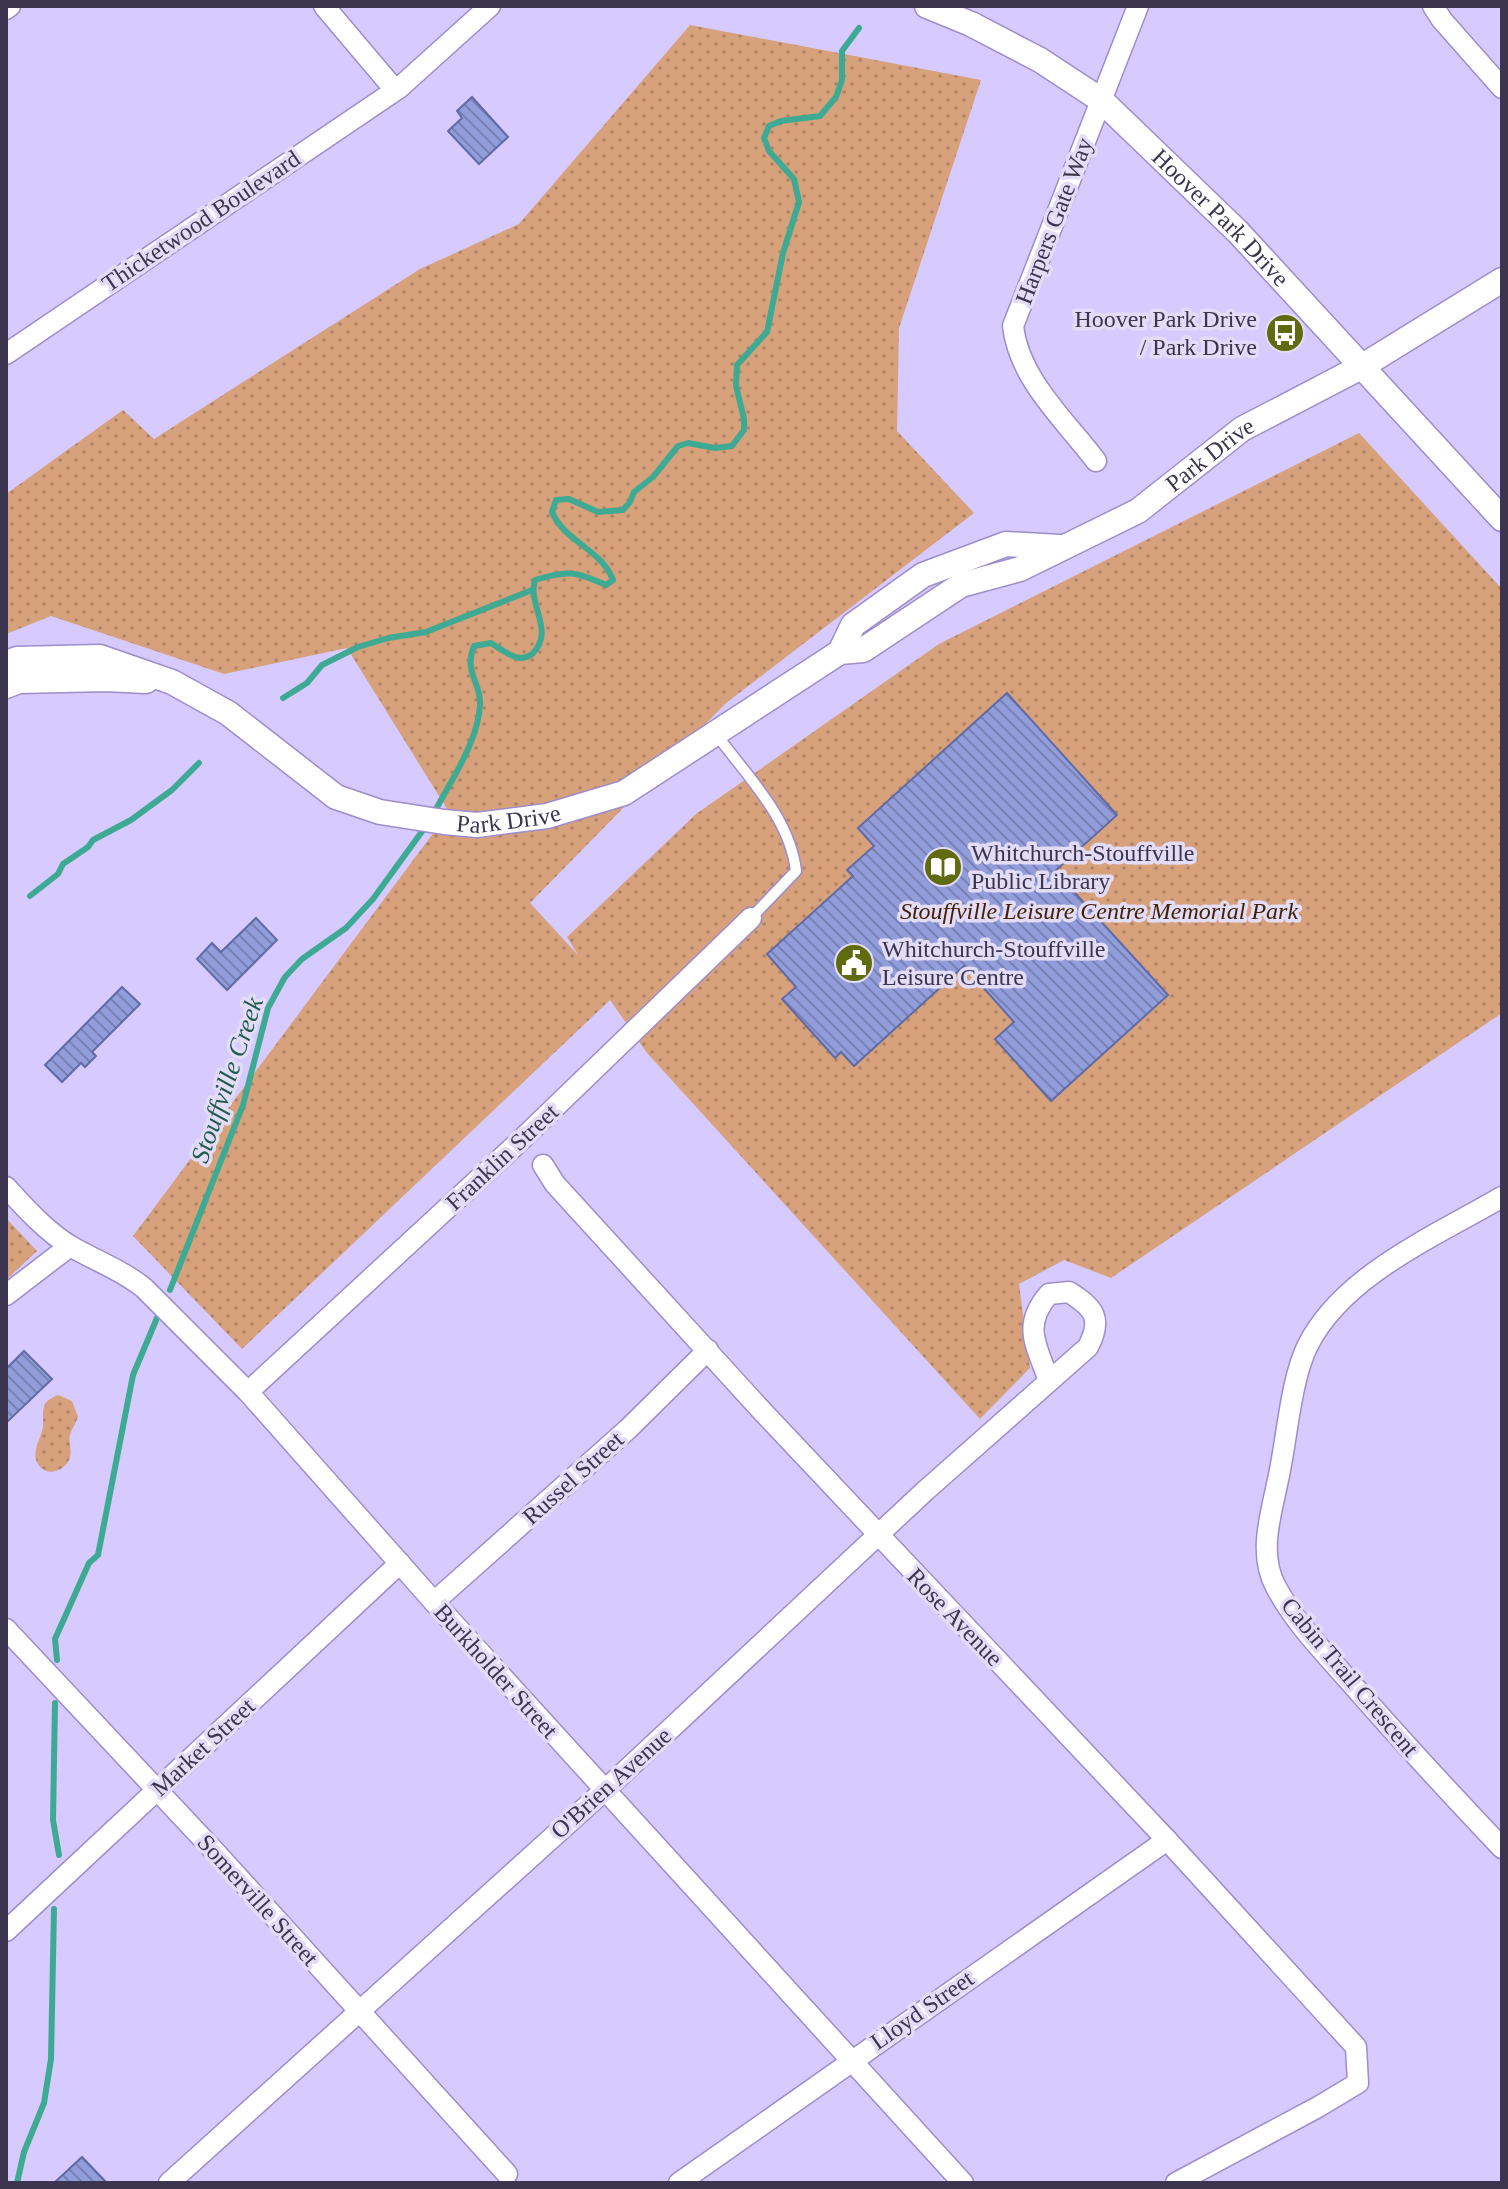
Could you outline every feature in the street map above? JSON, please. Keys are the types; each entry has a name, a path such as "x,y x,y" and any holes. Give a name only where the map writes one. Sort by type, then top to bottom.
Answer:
{"street":[{"path":"324,6 395,90"},
{"name":"Thicketwood Boulevard","path":"6,354 395,90 490,6"},
{"name":"Hoover Park Drive","path":"927,6 971,24 1040,60 1101,100 1238,232 1502,519"},
{"name":"Harpers Gate Way","path":"1096,461 1025,368 1015,347 1013,326 1138,6"},
{"path":"1433,6 1502,88"},
{"name":"Park Drive","path":"6,663 17,659 100,657 172,682 228,713 336,797 380,812 477,825 547,816 624,793 840,652 853,625 923,575 1006,544 1063,547 1138,511 1242,429 1361,367 1502,280"},
{"name":"Park Drive","path":"6,686 19,681 106,679 172,682"},
{"name":"Franklin Street","path":"248,1392 521,1140 751,918"},
{"name":"Rose Avenue","path":"543,1165 555,1184 877,1535 1167,1840 1356,2047 1358,2083 1176,2183"},
{"name":"Burkholder Street","path":"6,1187 23,1206 70,1246 136,1281 248,1392 434,1602 963,2183"},
{"name":"Cabin Trail Crescent","path":"1502,1197 1392,1260 1334,1306 1307,1346 1297,1381 1269,1525 1266,1559 1275,1585 1301,1625 1407,1748 1502,1848"},
{"path":"6,1295 70,1246"},
{"name":"Russel Street","path":"434,1602 628,1429 708,1350"},
{"name":"O'Brien Avenue","path":"169,2183 605,1790 877,1535 1049,1381"},
{"name":"Market Street","path":"6,1931 400,1563"},
{"name":"Somerville Street","path":"6,1629 507,2174"},
{"name":"Lloyd Street","path":"679,2183 1167,1840"}],"lane":[{"path":"715,732 785,828 794,852 796,871 751,918"}],"green space":[{"name":"Stouffville Leisure Centre Memorial Park","path":"690,25 981,80 899,328 897,431 974,513 726,703 530,903 578,955 567,937 696,814 939,644 1359,433 1502,589 1502,1013 1111,1278 1064,1260 1019,1284 1030,1368 980,1419 647,1053 610,1000 242,1349 133,1236 449,812 347,648 224,674 51,616 6,634 6,494 123,410 154,439 420,269 519,224"},
{"path":"6,1218 37,1251 6,1280"},
{"path":"58,1395 72,1401 78,1417 70,1435 69,1460 63,1468 50,1472 38,1464 36,1450 45,1405"}],"building":[{"path":"472,97 508,137 479,164 448,131 462,118 457,111"},
{"path":"1007,693 1117,815 1055,871 1168,995 1051,1101 995,1039 1014,1022 964,966 854,1066 841,1052 835,1058 782,999 796,987 767,954 853,876 847,870 874,846 858,828"},
{"path":"256,918 277,940 227,990 197,959 212,943 221,952"},
{"path":"122,987 140,1004 92,1052 96,1056 85,1067 81,1063 62,1082 45,1065"},
{"path":"24,1351 52,1379 6,1423 6,1369"},
{"path":"82,2157 107,2183 54,2183"}],"waterway":[{"name":"Stouffville Creek","path":"434,813 462,761 478,720 480,698 471,664 474,646 491,643 522,658 532,654 541,636 535,580 563,573 606,585 613,580 601,561 558,522 552,512 556,500 569,499 598,512 623,510 634,492 653,477 678,446 688,443 715,448 732,446 744,430 736,386 737,365 767,332 783,253 799,202 794,179 769,151 764,138 769,126 781,121 820,116 836,97 842,80 842,51 859,28"},
{"path":"283,698 307,683 322,665 358,647 426,632 532,590"},
{"path":"30,896 93,840 131,820 172,790 199,763"},
{"name":"Stouffville Creek","path":"170,1290 243,1105 268,1008 285,977 302,959 346,928 373,899 426,826"},
{"name":"Stouffville Creek","path":"57,1660 55,1639 89,1563 98,1555 133,1375 157,1318"},
{"name":"Stouffville Creek","path":"55,1703 53,1820 59,1855"},
{"name":"Stouffville Creek","path":"17,2183 24,2152 44,2103 51,2059 54,1909"}],"place":[{"name":"Hoover Park Drive / Park Drive","path":"1285,333"},
{"name":"Whitchurch-Stouffville Public Library","path":"943,867"},
{"name":"Whitchurch-Stouffville Leisure Centre","path":"854,963"}]}
